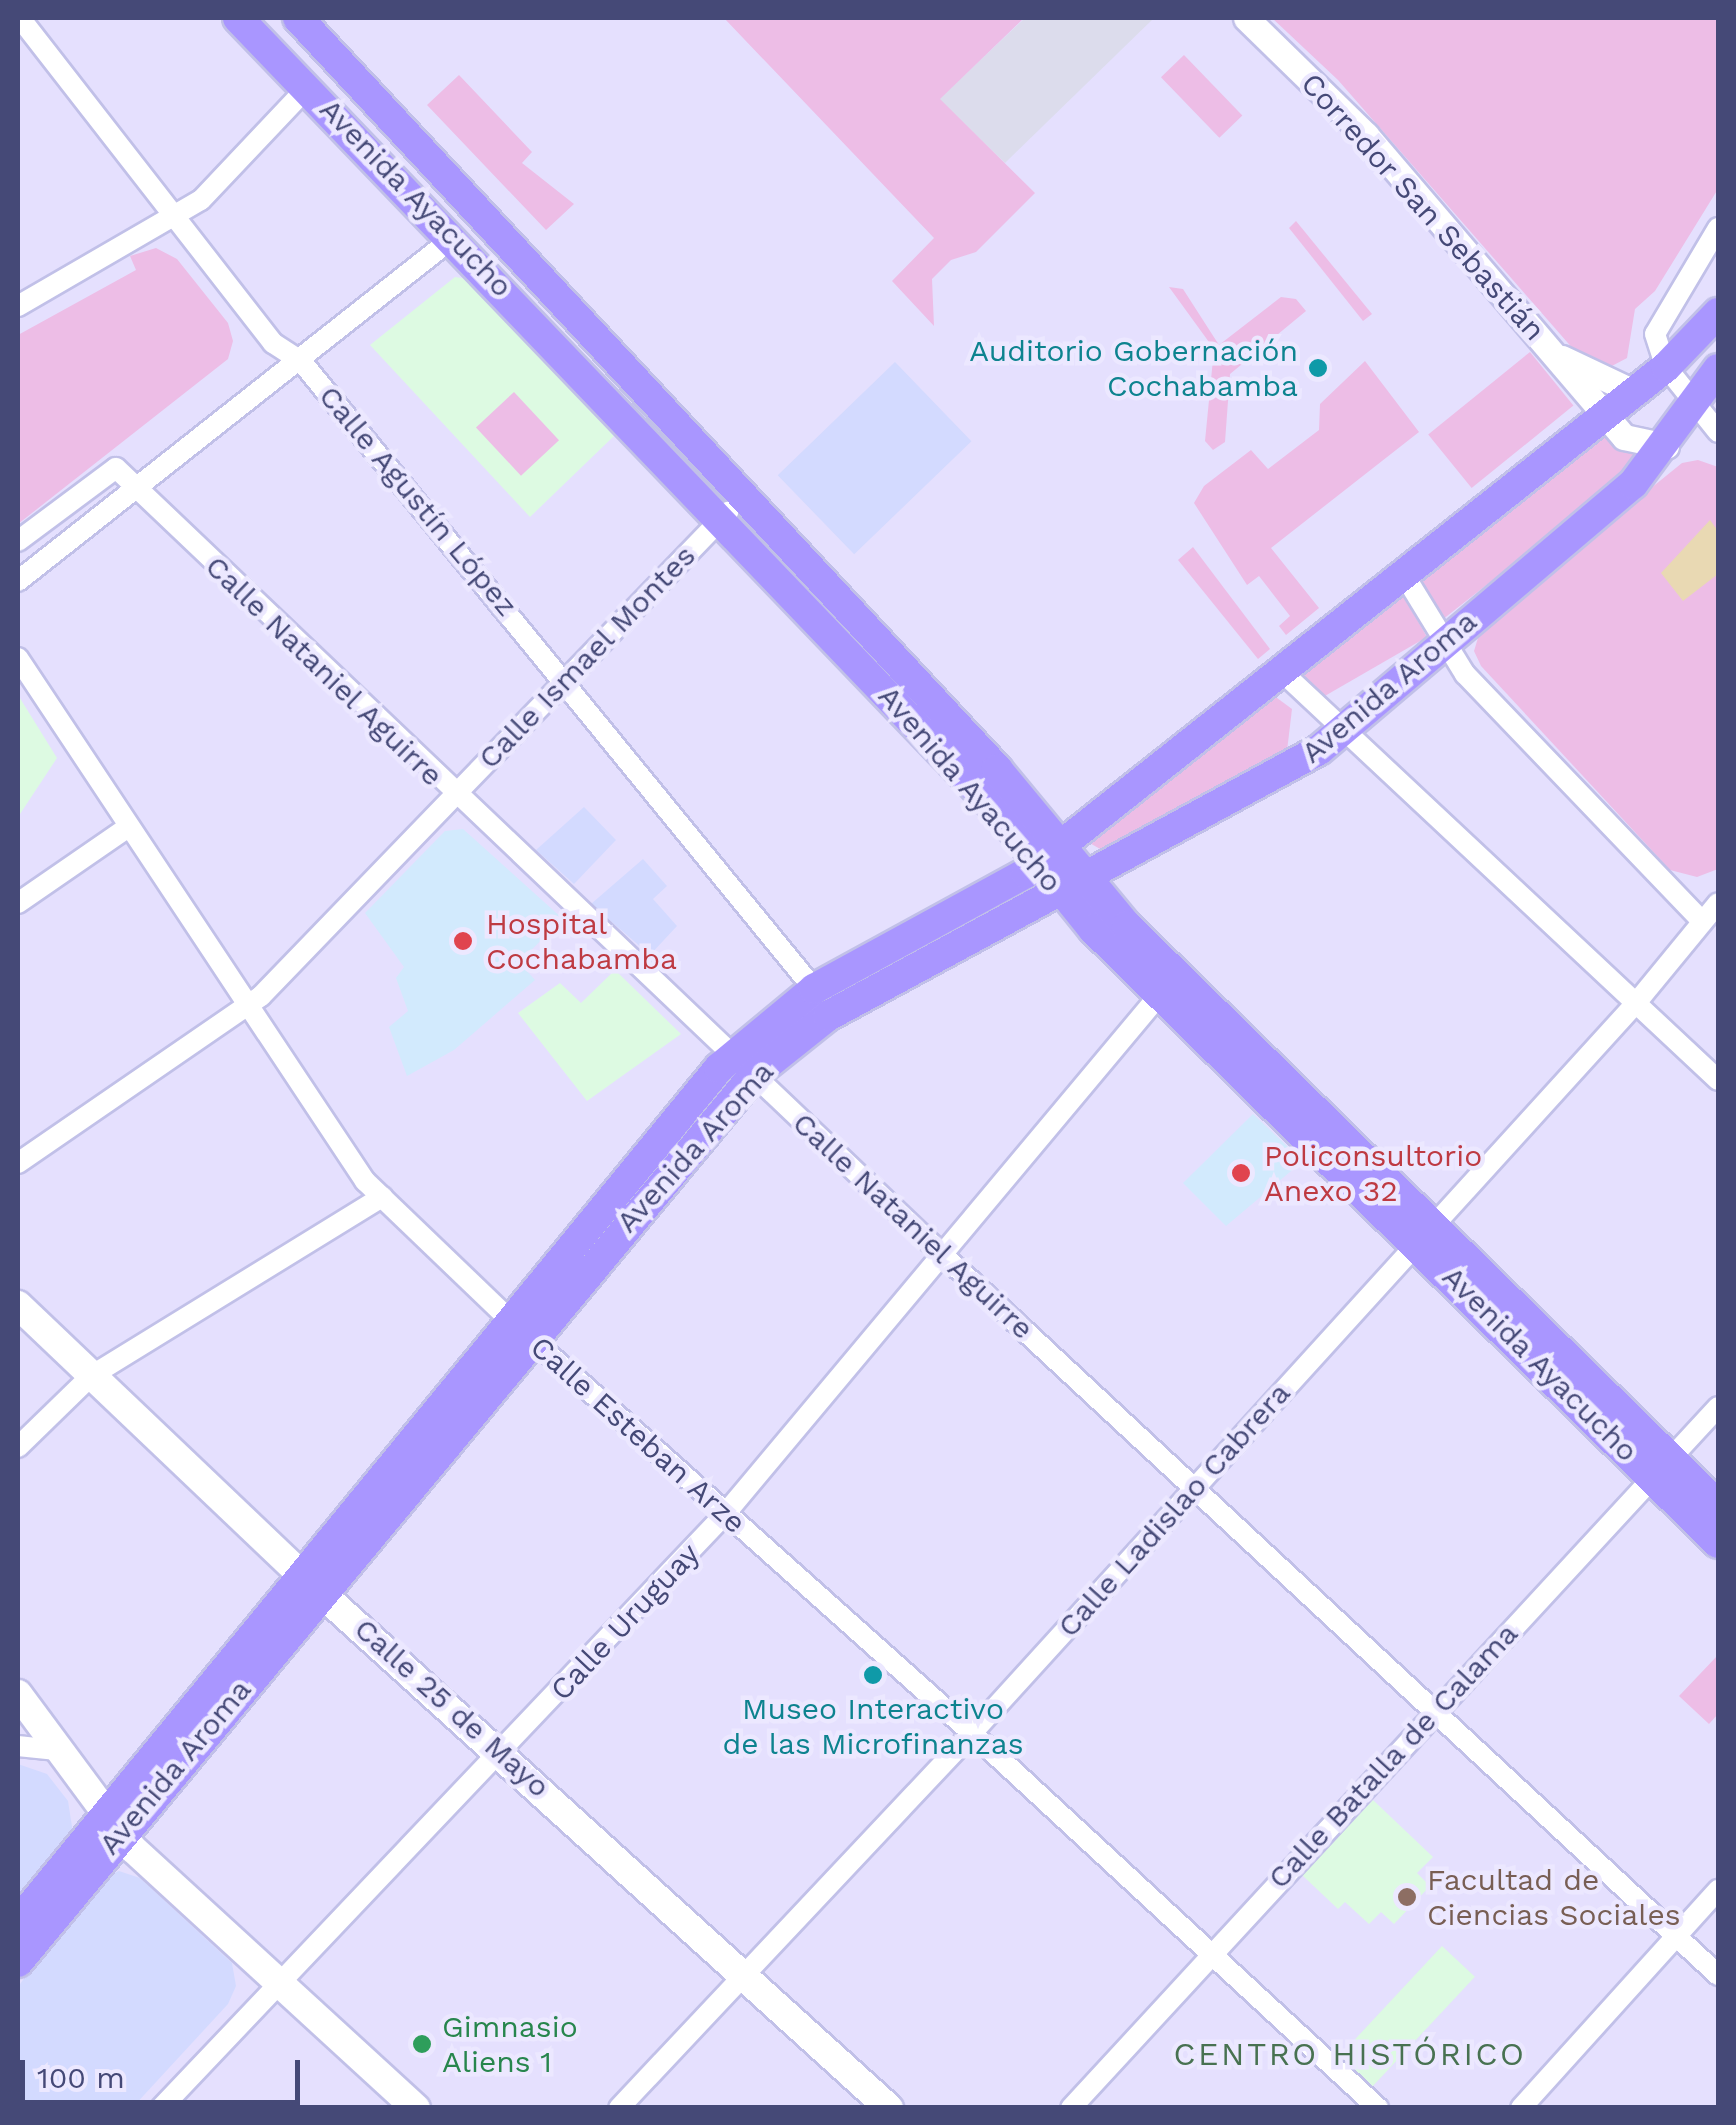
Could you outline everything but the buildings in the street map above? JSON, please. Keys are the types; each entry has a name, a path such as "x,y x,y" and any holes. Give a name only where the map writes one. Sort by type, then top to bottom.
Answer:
{"main road":[{"name":"Avenida Ayacucho","path":"238,18 1050,853"},
{"name":"Avenida Ayacucho","path":"298,18 745,495 1074,884 1168,985 1663,1468 1718,1543"},
{"name":"Avenida Aroma","path":"18,1922 111,1824 519,1328 814,989 1050,853 1666,368 1718,314"},
{"name":"Avenida Aroma","path":"744,1065 828,1016 1290,769 1342,732 1633,484 1666,446 1718,368"},
{"name":"Calle 25 de Mayo","path":"18,1305 311,1583 889,2108"},
{"name":"Avenida Ayacucho","path":"1663,1468 1718,1505"},
{"path":"18,1694 111,1824 416,2108"},
{"name":"Avenida Aroma","path":"18,1962 111,1824"}],"street":[{"name":"Calle Agustín López","path":"20,18 273,342 302,361 566,678 814,989"},
{"name":"Corredor San Sebastián","path":"1246,18 1366,135 1558,355 1569,378 1631,442 1666,446"},
{"path":"18,306 200,200 308,87"},
{"path":"1718,228 1656,334 1666,368 1718,432"},
{"path":"18,582 454,238"},
{"name":"Corredor San Sebastián","path":"1558,355 1634,392"},
{"name":"Calle Nataniel Aguirre","path":"18,542 116,468 135,492 454,795 1718,1976"},
{"name":"Calle Ismael Montes","path":"18,1163 248,1006 745,495"},
{"path":"1403,573 1465,674 1702,920"},
{"name":"Calle Esteban Arze","path":"18,658 332,1137 382,1197 519,1328 972,1733 1378,2108"},
{"path":"1280,670 1718,1080"},
{"path":"18,903 128,828"},
{"name":"Calle Ladislao Cabrera","path":"619,2108 1194,1490 1423,1230 1636,1003 1718,903"},
{"name":"Calle Uruguay","path":"161,2108 503,1754 725,1514 1168,985"},
{"path":"18,1447 91,1376 382,1197"},
{"name":"Calle Batalla de Calama","path":"1071,2108 1432,1712 1718,1407"},
{"path":"18,1746 57,1750"},
{"path":"1521,2108 1718,1890"}],"shaded area":[{"path":"724,18 1024,18 940,99 1035,193 976,252 951,260 932,279 934,326 892,281 934,238"},
{"path":"1025,18 1154,18 1005,163 939,99"},
{"path":"1272,18 1718,18 1718,189 1655,291 1635,309 1627,358 1610,367 1574,350 1338,80"},
{"path":"1184,55 1242,115 1219,138 1161,77"},
{"path":"459,75 532,152 522,163 574,204 546,230 427,105"},
{"path":"1296,221 1372,314 1363,321 1289,228"},
{"path":"156,248 177,259 228,323 233,341 228,359 18,524 18,335 136,270 130,256"},
{"path":"455,277 467,279 614,436 530,517 370,345"},
{"path":"1169,287 1183,289 1219,345 1281,297 1296,299 1306,311 1230,374 1225,442 1213,450 1205,441 1214,349"},
{"path":"1530,352 1573,406 1472,488 1428,434"},
{"path":"1365,361 1419,432 1271,548 1319,608 1286,635 1279,626 1290,616 1259,576 1247,585 1194,503 1204,486 1251,450 1268,469 1319,430 1320,404"},
{"path":"895,362 971,441 854,554 778,475"},
{"path":"514,392 559,440 521,476 476,427"},
{"path":"1603,431 1615,446 1638,456 1622,478 1442,620 1421,596 1419,579"},
{"path":"1698,460 1718,467 1718,869 1697,877 1670,870 1481,666 1474,651 1482,625 1682,463"},
{"path":"1710,520 1718,531 1718,574 1683,601 1661,573"},
{"path":"1193,547 1270,649 1258,659 1178,560"},
{"path":"1401,592 1427,637 1318,700 1292,655"},
{"path":"18,695 57,758 18,817"},
{"path":"1273,695 1292,709 1287,751 1102,850 1086,841"},
{"path":"584,807 616,840 574,884 536,850"},
{"name":"Hospital Cochabamba","path":"463,829 563,919 519,962 535,980 454,1050 407,1076 389,1027 408,1011 396,978 404,967 365,913 445,831"},
{"path":"643,859 667,886 653,899 677,926 650,955 591,904"},
{"path":"615,970 681,1034 587,1101 518,1013 560,983 581,1003"},
{"name":"Policonsultorio Anexo 32","path":"1253,1114 1303,1161 1226,1226 1183,1183"},
{"path":"1718,1655 1718,1714 1709,1724 1679,1696"},
{"path":"18,1764 47,1774 68,1801 73,1833 18,1901"},
{"path":"1373,1800 1433,1857 1417,1873 1430,1886 1394,1924 1381,1912 1369,1924 1345,1902 1338,1909 1302,1875"},
{"path":"119,1871 140,1878 232,1963 236,1986 228,2004 133,2107 18,2108 18,1987 62,1924 104,1877"},
{"path":"1442,1946 1475,1977 1370,2089 1337,2059"}],"place":[{"name":"Auditorio Gobernación Cochabamba","path":"1318,368"},
{"name":"Hospital Cochabamba","path":"463,941"},
{"name":"Policonsultorio Anexo 32","path":"1241,1173"},
{"name":"Museo Interactivo de las Microfinanzas","path":"873,1675"},
{"name":"Facultad de Ciencias Sociales","path":"1407,1897"},
{"name":"Gimnasio Aliens 1","path":"422,2044"}],"district":[{"name":"CENTRO HISTÓRICO","path":"1350,2054"}]}
